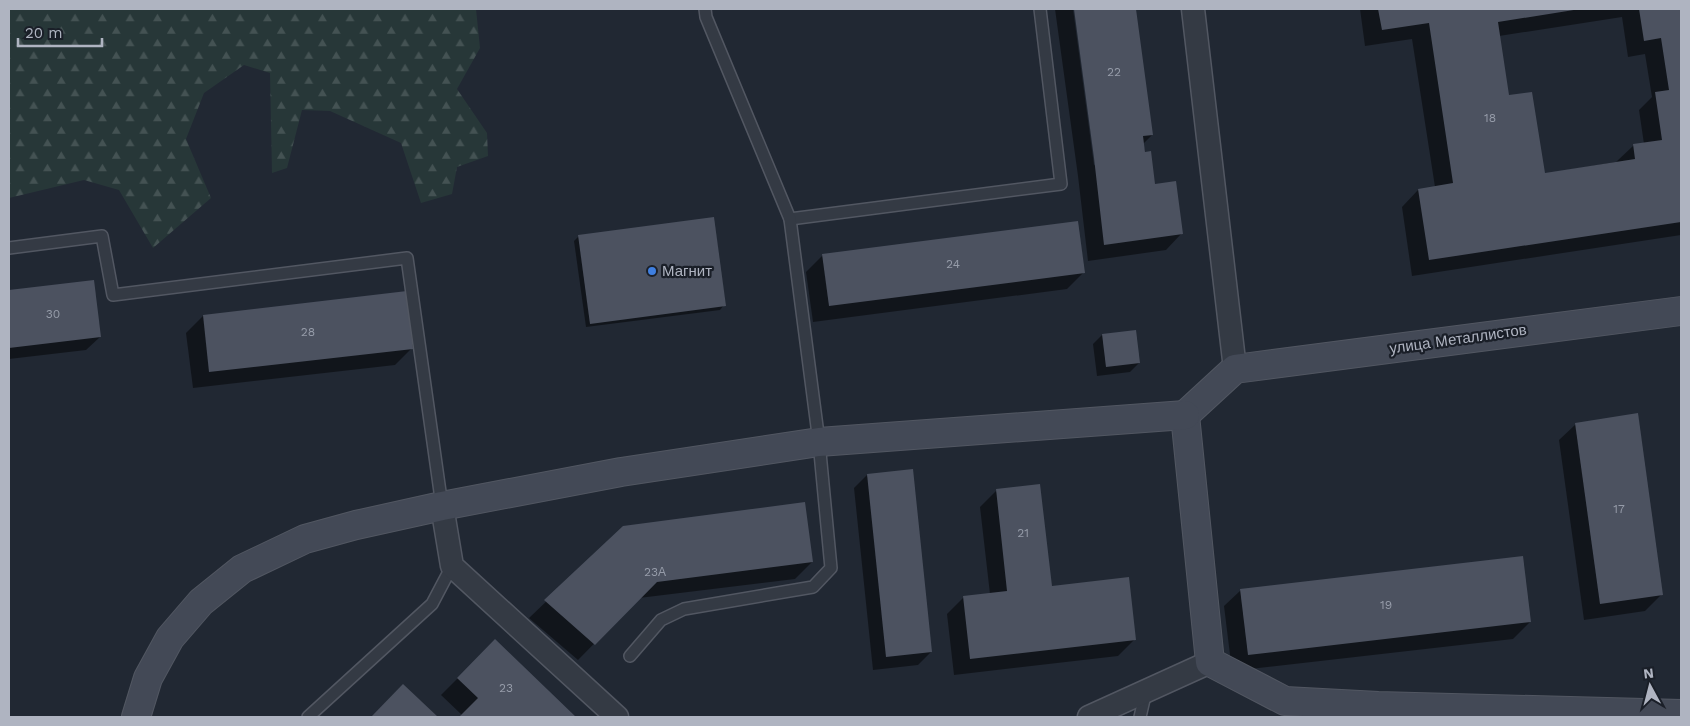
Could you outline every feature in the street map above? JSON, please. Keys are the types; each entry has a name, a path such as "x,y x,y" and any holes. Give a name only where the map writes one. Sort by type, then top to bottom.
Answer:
{"main road":[{"name":"улица Металлистов","path":"1235,369 1681,311"},
{"path":"136,717 148,678 170,638 201,602 242,569 305,539 356,525 442,506 621,472 819,442 1185,415 1235,369"},
{"path":"1185,415 1210,662 1285,701 1427,712 1681,714"}],"street":[{"path":"1193,9 1235,369"},
{"path":"442,506 452,566 617,717"},
{"path":"1089,717 1210,662"}],"lane":[{"path":"630,656 661,620 684,609 813,587 831,568 819,442 790,219 706,17 705,9"},
{"path":"790,219 1061,184 1040,9"},
{"path":"9,248 102,236 113,296 407,258 442,506"},
{"path":"308,717 432,604 452,566"},
{"path":"1140,717 1146,691"}],"green space":[{"path":"9,9 476,9 480,48 457,89 487,133 488,156 457,167 452,194 421,203 401,143 330,111 302,110 287,168 272,173 270,73 244,65 204,93 186,139 211,198 153,248 119,190 84,180 9,198"}],"building":[{"path":"1074,9 1136,9 1153,135 1143,136 1145,152 1151,151 1155,184 1176,181 1183,234 1104,245"},
{"path":"1378,9 1580,9 1498,22 1509,95 1532,92 1545,173 1635,159 1633,144 1662,140 1655,92 1669,90 1661,38 1644,41 1639,9 1681,9 1681,222 1429,260 1418,189 1453,183 1429,23 1382,30"},
{"name":"Магнит","path":"714,217 726,306 590,324 578,235"},
{"path":"1078,221 1085,273 829,306 822,254"},
{"path":"94,280 101,337 9,348 9,290"},
{"path":"407,291 413,349 209,372 203,315"},
{"path":"1136,330 1140,363 1106,367 1102,334"},
{"path":"1638,413 1663,595 1600,604 1575,423"},
{"path":"913,469 932,652 886,657 867,474"},
{"path":"1040,484 1052,586 1129,577 1136,640 970,659 963,596 1007,591 996,489"},
{"path":"805,502 813,562 657,582 595,645 544,600 623,526"},
{"path":"1523,556 1531,622 1248,655 1240,589"},
{"path":"495,639 576,717 459,717 478,698 457,678"},
{"path":"403,684 438,717 371,717"}],"place":[{"name":"Магнит","path":"652,271"}]}
